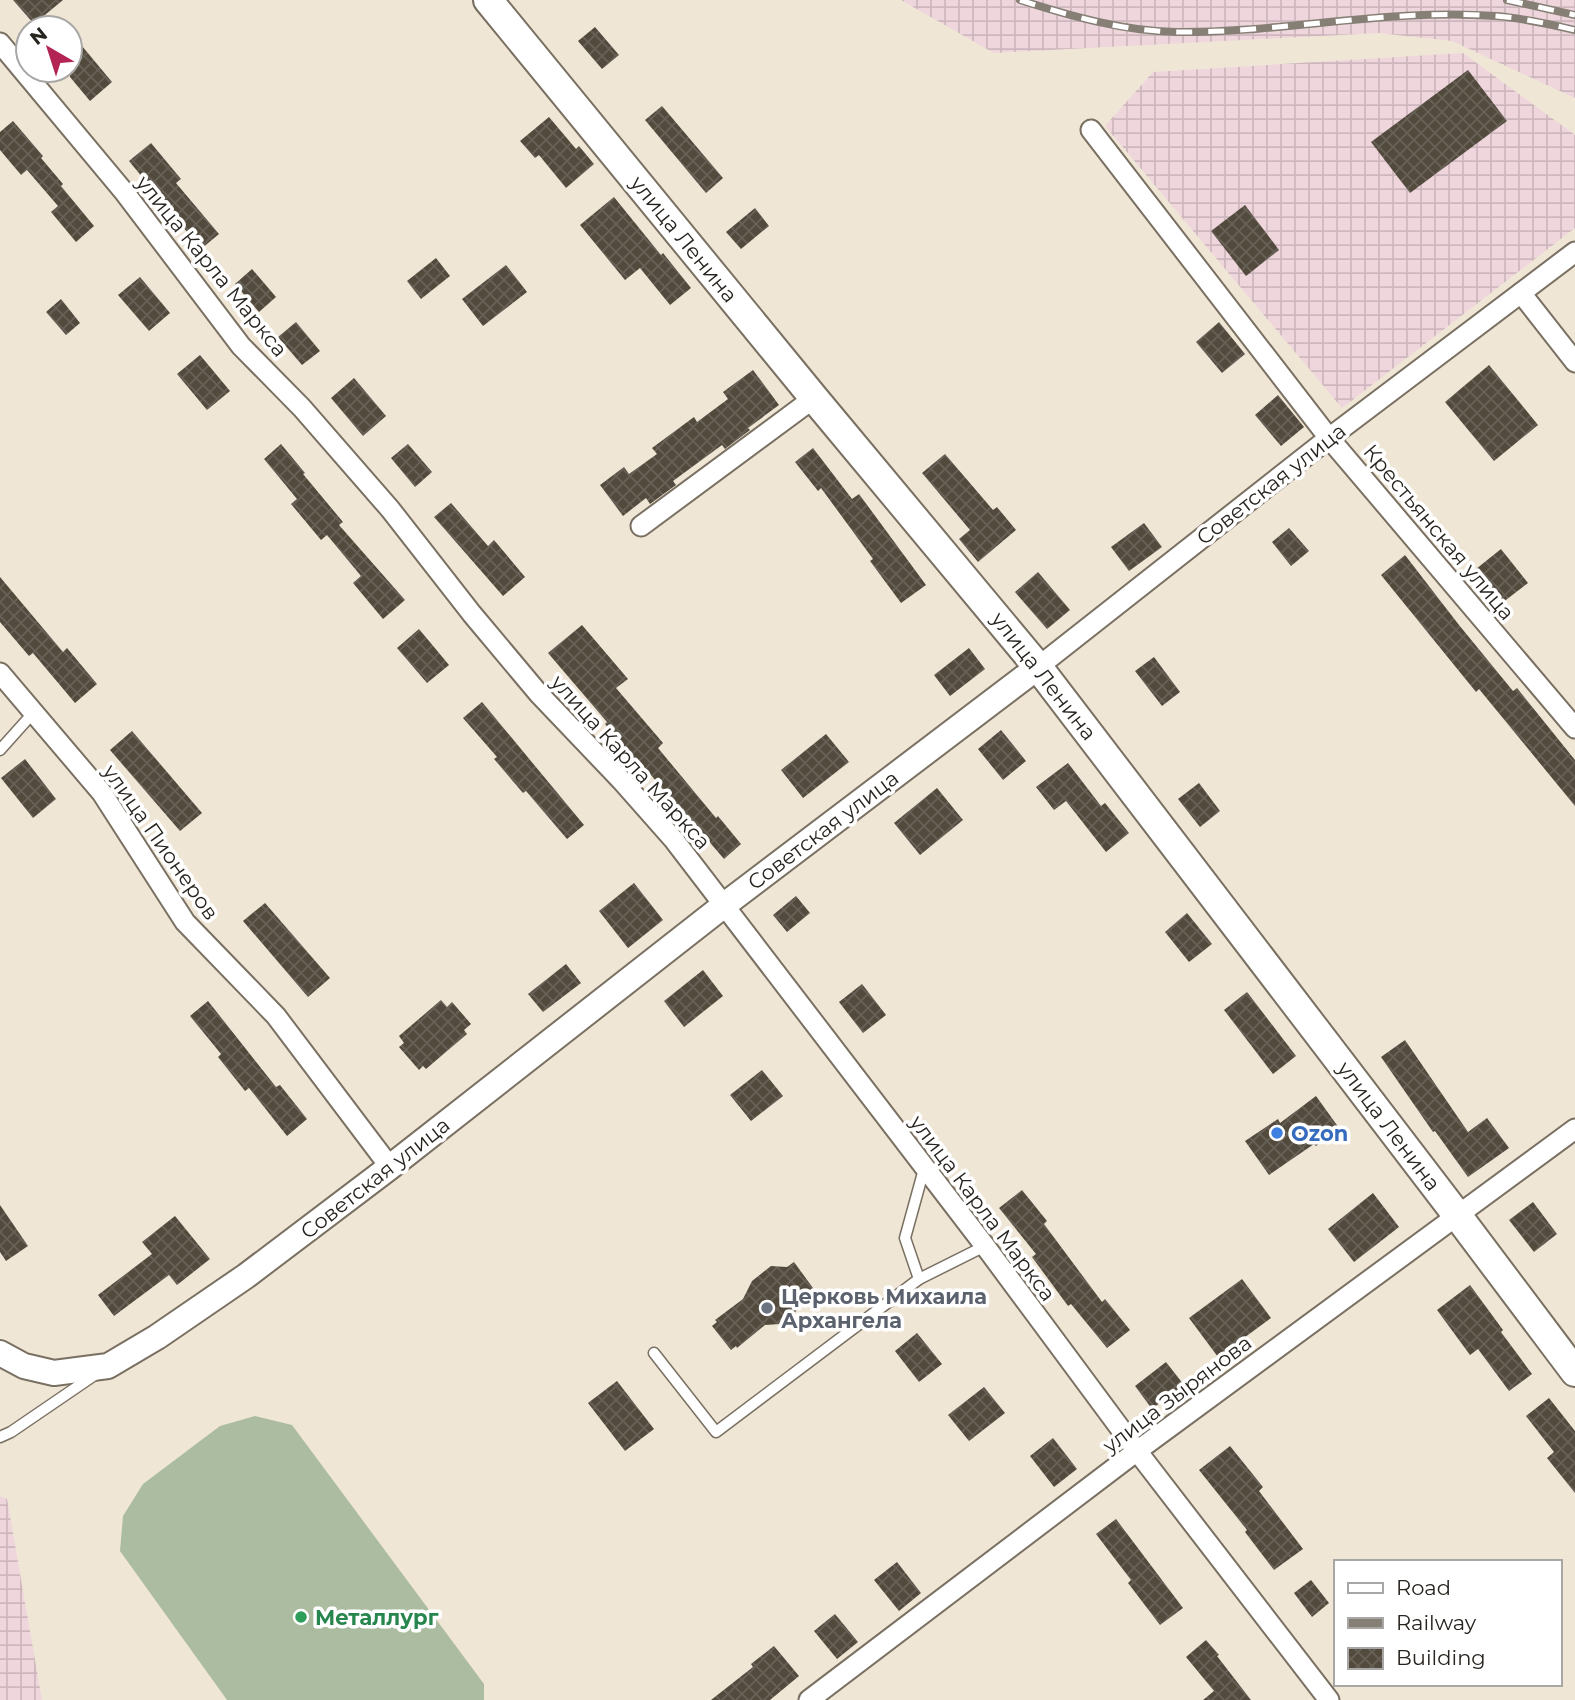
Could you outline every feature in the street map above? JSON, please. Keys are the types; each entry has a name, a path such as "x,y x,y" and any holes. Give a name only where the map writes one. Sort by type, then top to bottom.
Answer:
{"main road":[{"name":"улица Ленина","path":"488,0 1038,667 1575,1372"}],"street":[{"name":"улица Карла Маркса","path":"0,43 125,193 241,346 302,408 390,509 539,694 674,840 1329,1700"},
{"name":"Крестьянская улица","path":"1091,130 1329,438 1575,728"},
{"name":"Советская улица","path":"0,1353 24,1366 54,1373 108,1366 157,1337 246,1276 390,1167 723,906 1038,667 1329,438 1575,252"},
{"path":"1521,293 1575,362"},
{"path":"641,526 814,398"},
{"name":"улица Пионеров","path":"0,673 102,793 185,922 276,1016 390,1167"},
{"name":"улица Зырянова","path":"809,1700 1137,1451 1575,1129"}],"lane":[{"path":"0,750 34,712"},
{"path":"919,1279 905,1238 924,1168"},
{"path":"654,1353 716,1432 919,1279 985,1246"},
{"path":"0,1437 108,1366"}],"shaded area":[{"path":"901,0 1575,0 1575,98 1452,41 1378,33 994,53"},
{"path":"1463,53 1575,135 1575,228 1342,408 1105,126 1153,72"},
{"path":"0,1496 7,1499 42,1700 0,1700"}],"green space":[{"name":"Металлург","path":"255,1416 292,1425 484,1684 484,1700 227,1700 120,1551 123,1516 143,1484 220,1426"}],"building":[{"path":"13,0 63,0 46,14 25,14"},
{"path":"595,27 619,55 602,69 578,41"},
{"path":"84,48 112,82 90,101 76,84 84,84"},
{"path":"1468,70 1507,121 1410,193 1371,142"},
{"path":"662,106 723,178 706,193 645,120"},
{"path":"549,117 576,149 579,146 594,164 566,188 539,155 535,158 520,141"},
{"path":"13,121 43,156 41,158 63,184 61,186 94,226 76,242 51,212 58,206 27,170 21,175 0,150 0,132"},
{"path":"151,143 181,179 176,183 219,234 201,249 129,161"},
{"path":"614,197 691,288 670,305 640,268 625,280 580,225"},
{"path":"1245,205 1279,250 1246,276 1211,231"},
{"path":"755,208 769,226 741,249 726,232"},
{"path":"436,258 450,276 421,299 407,281"},
{"path":"506,265 527,292 483,326 462,299"},
{"path":"252,269 276,297 259,312 235,284"},
{"path":"140,277 170,313 149,331 118,295"},
{"path":"61,299 80,323 66,335 46,312"},
{"path":"296,322 320,351 302,365 278,337"},
{"path":"1219,322 1245,354 1222,373 1196,342"},
{"path":"200,355 230,391 207,410 177,374"},
{"path":"1489,365 1538,425 1494,461 1445,402"},
{"path":"753,370 779,405 725,449 722,445 673,481 676,485 650,504 646,498 623,516 600,485 624,467 629,474 657,454 652,448 694,417 697,422 728,399 723,392"},
{"path":"354,378 386,416 363,436 331,398"},
{"path":"1278,395 1304,427 1281,446 1255,415"},
{"path":"281,444 343,522 339,525 405,600 383,619 353,583 361,576 327,535 321,540 291,504 297,499 264,459"},
{"path":"408,444 432,472 415,487 391,458"},
{"path":"813,448 852,499 859,494 926,585 901,603 870,561 873,559 821,488 818,491 795,462"},
{"path":"945,454 993,510 997,507 1016,530 978,562 959,539 970,530 922,473"},
{"path":"451,503 488,546 494,540 525,577 503,596 434,517"},
{"path":"1144,523 1162,547 1129,571 1111,547"},
{"path":"1289,528 1309,551 1291,566 1272,542"},
{"path":"1501,549 1528,583 1502,603 1476,569"},
{"path":"1405,555 1513,691 1517,688 1575,760 1575,806 1479,689 1476,692 1381,575"},
{"path":"1038,572 1070,610 1047,629 1015,592"},
{"path":"0,577 63,652 67,648 97,684 75,703 33,653 29,656 0,622"},
{"path":"582,625 628,679 616,688 663,743 658,748 741,844 724,859 640,762 638,764 605,724 607,722 548,653"},
{"path":"419,629 449,665 427,683 397,648"},
{"path":"969,648 985,669 950,696 934,675"},
{"path":"1154,657 1180,692 1162,706 1135,671"},
{"path":"482,702 584,825 567,839 526,791 523,793 494,759 497,757 463,718"},
{"path":"1001,730 1026,761 1003,780 978,749"},
{"path":"132,731 202,813 180,831 110,750"},
{"path":"826,734 849,762 803,798 781,770"},
{"path":"25,759 56,799 33,818 1,778"},
{"path":"1068,763 1101,806 1105,803 1129,833 1106,852 1066,801 1054,810 1036,787"},
{"path":"1199,783 1220,811 1200,827 1178,799"},
{"path":"937,788 963,820 920,855 894,823"},
{"path":"634,883 663,920 628,948 599,911"},
{"path":"796,896 810,913 787,932 773,915"},
{"path":"265,903 330,978 308,997 243,921"},
{"path":"1187,913 1212,944 1189,962 1165,932"},
{"path":"566,964 581,983 543,1012 528,994"},
{"path":"703,970 723,996 684,1027 664,1001"},
{"path":"862,984 886,1015 863,1033 839,1002"},
{"path":"1247,992 1296,1056 1273,1074 1224,1010"},
{"path":"441,1000 447,1007 452,1002 471,1024 464,1030 467,1034 426,1069 423,1066 419,1070 399,1047 404,1043 399,1036"},
{"path":"208,1001 276,1087 280,1085 307,1119 287,1136 249,1088 245,1091 218,1057 221,1054 190,1016"},
{"path":"1405,1040 1468,1132 1487,1118 1509,1148 1468,1177 1381,1057"},
{"path":"762,1070 783,1096 751,1121 730,1095"},
{"path":"1316,1096 1339,1128 1316,1146 1314,1144 1269,1175 1245,1141 1278,1119 1280,1123"},
{"path":"1022,1190 1047,1221 1044,1224 1102,1302 1105,1299 1130,1330 1107,1348 1071,1304 1068,1306 1032,1257 1036,1254 999,1208"},
{"path":"1373,1193 1399,1227 1354,1262 1328,1229"},
{"path":"1533,1202 1557,1234 1534,1252 1509,1220"},
{"path":"0,1205 28,1246 6,1261 0,1252"},
{"path":"175,1216 210,1259 177,1285 169,1275 114,1316 98,1295 152,1254 142,1242"},
{"name":"Церковь Михаила Архангела","path":"794,1262 813,1288 808,1292 802,1306 781,1324 765,1325 731,1350 712,1326 717,1322 715,1320 743,1299 752,1281 771,1266 787,1267"},
{"path":"1242,1279 1271,1318 1218,1357 1189,1318"},
{"path":"1470,1285 1532,1374 1509,1391 1478,1349 1470,1355 1437,1310"},
{"path":"917,1333 942,1364 919,1382 895,1351"},
{"path":"1166,1362 1184,1385 1152,1409 1135,1386"},
{"path":"617,1381 654,1429 625,1451 588,1403"},
{"path":"984,1387 1005,1413 969,1441 948,1415"},
{"path":"1549,1398 1575,1431 1575,1493 1547,1458 1554,1452 1526,1416"},
{"path":"1053,1438 1077,1469 1054,1487 1030,1456"},
{"path":"1230,1446 1263,1487 1259,1491 1303,1549 1274,1570 1245,1532 1247,1530 1199,1470"},
{"path":"1116,1519 1183,1608 1160,1625 1128,1583 1131,1580 1096,1534"},
{"path":"897,1562 921,1593 899,1611 874,1580"},
{"path":"1311,1580 1329,1603 1312,1617 1294,1593"},
{"path":"835,1614 858,1642 837,1659 814,1631"},
{"path":"1206,1640 1251,1700 1203,1700 1214,1691 1186,1657"},
{"path":"774,1646 799,1676 770,1700 711,1700 753,1667 751,1664"}],"railway":[{"path":"1020,0 1097,22 1156,31 1256,29 1456,14 1516,18 1575,30"},
{"path":"1507,0 1575,15"}],"place":[{"name":"Ozon","path":"1277,1133"},
{"name":"Церковь Михаила Архангела","path":"767,1308"},
{"name":"Металлург","path":"301,1617"}]}
